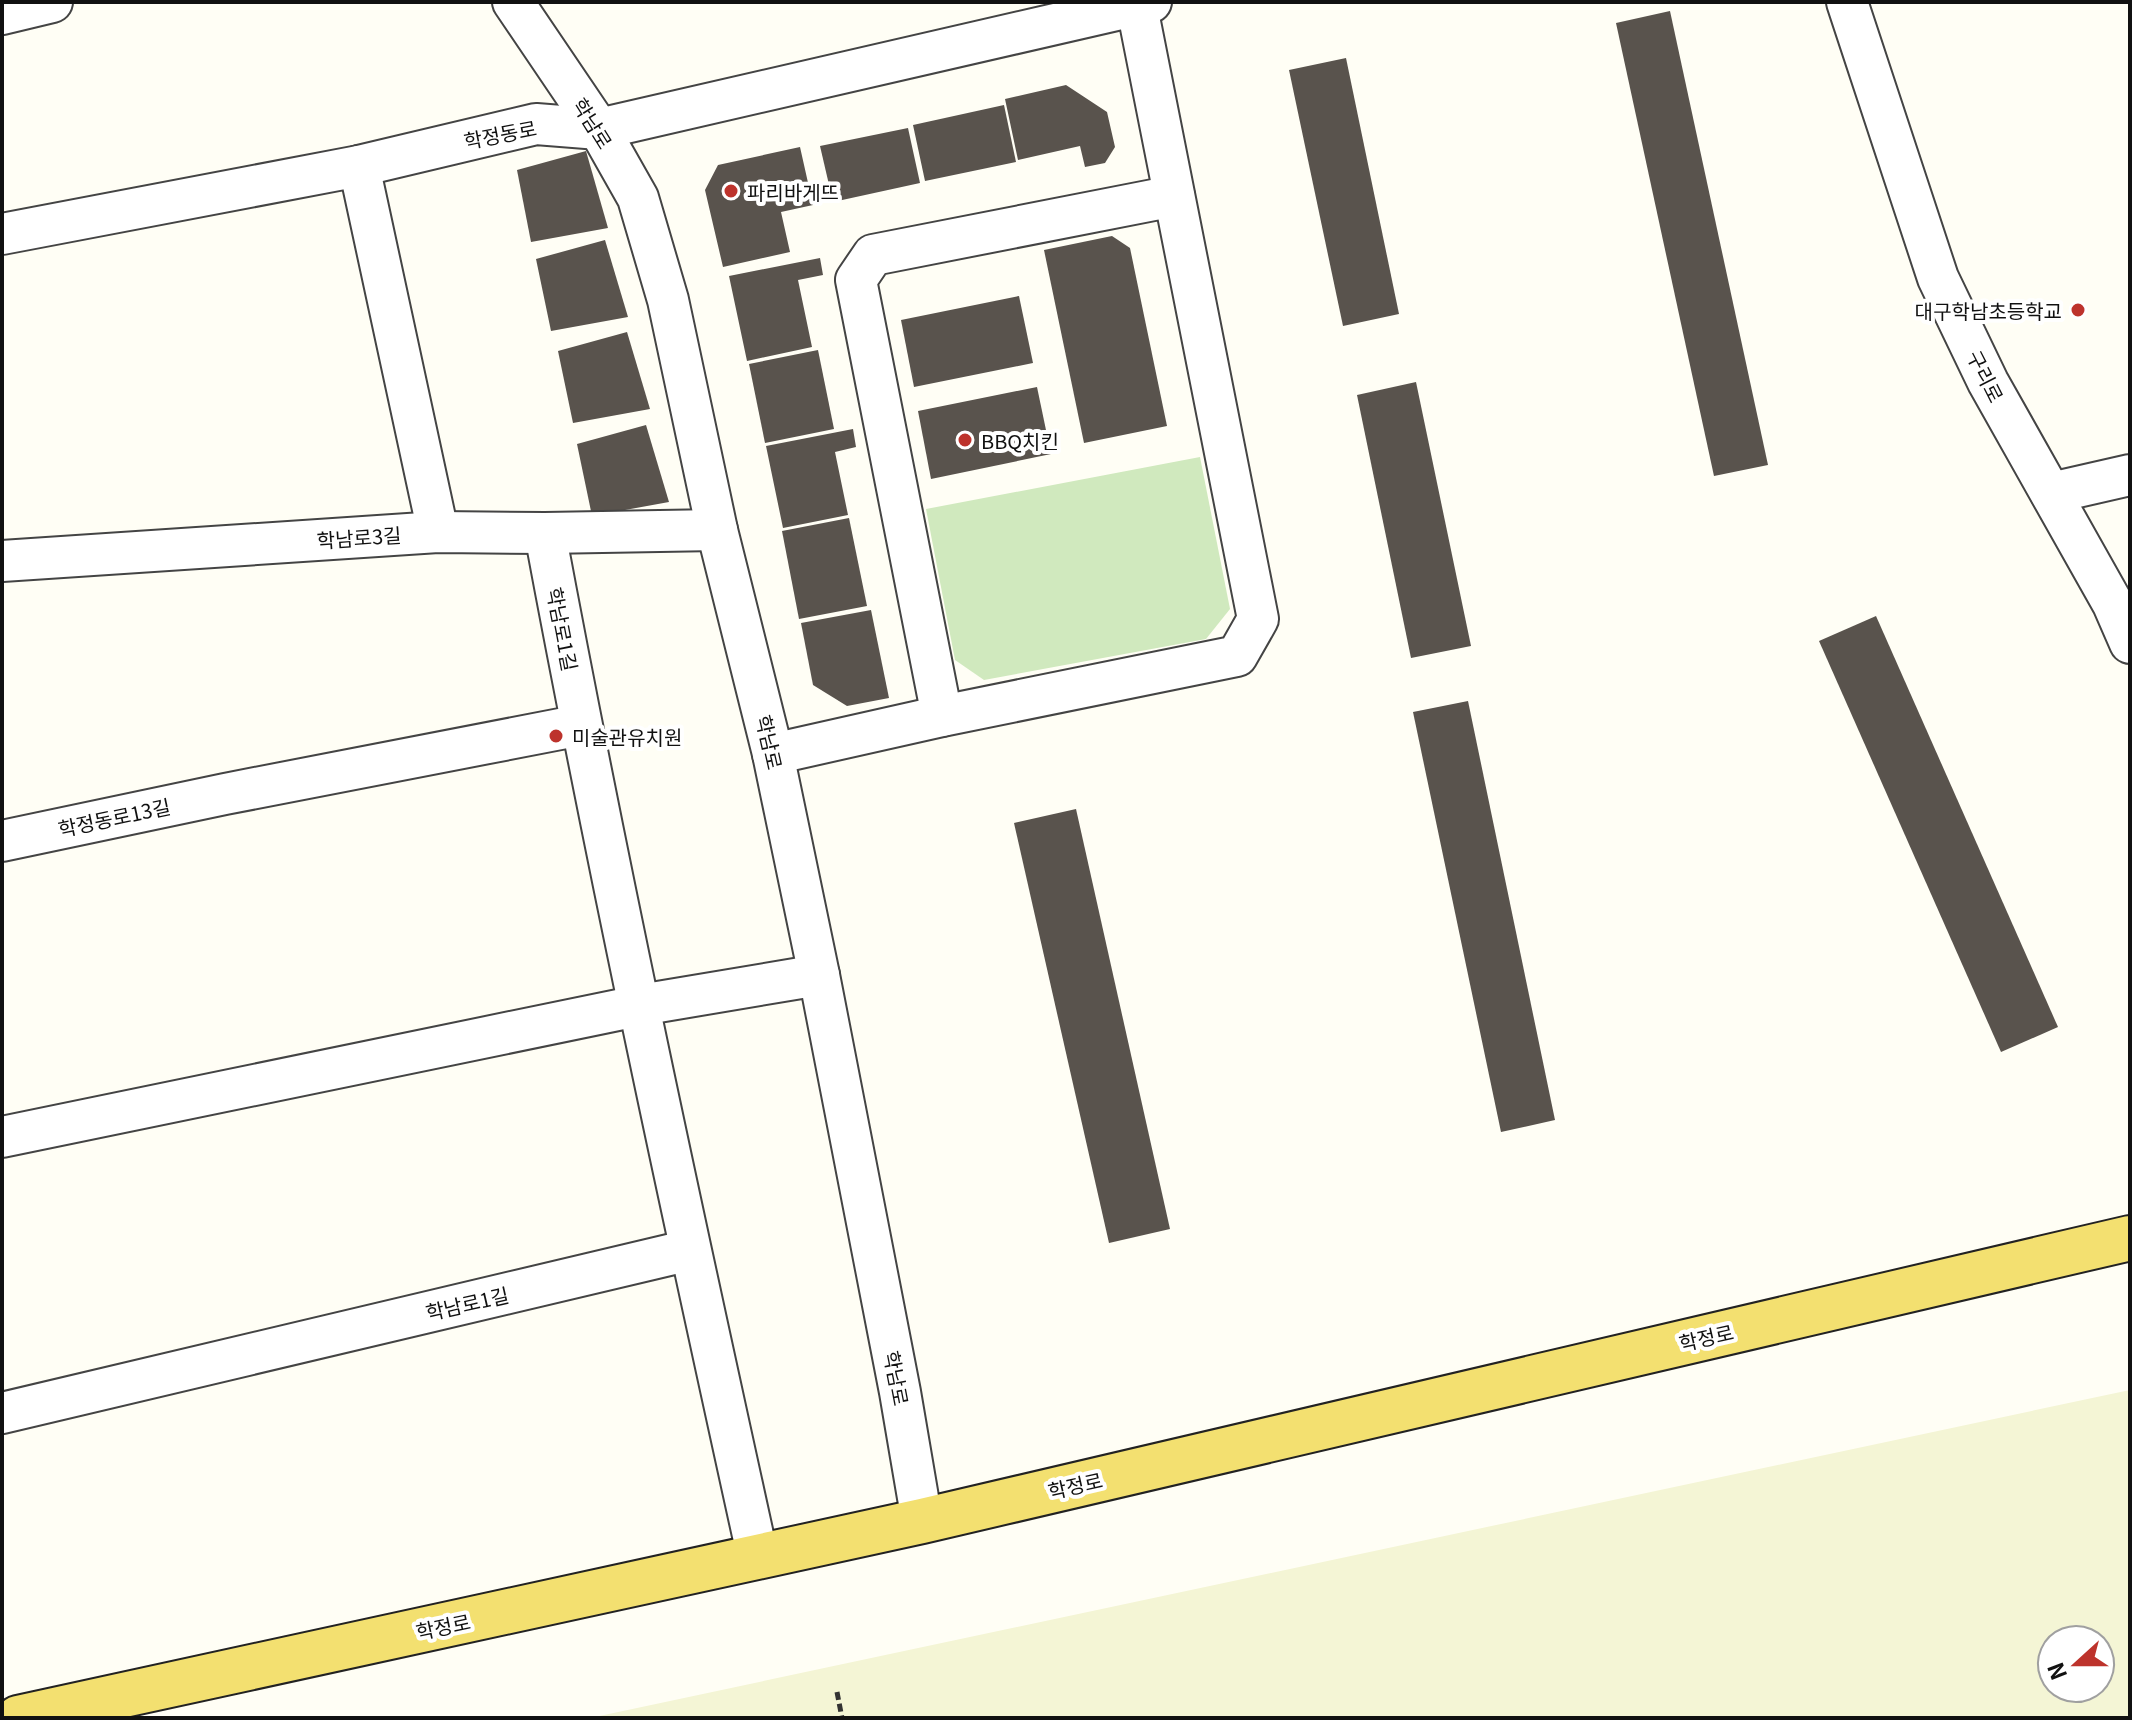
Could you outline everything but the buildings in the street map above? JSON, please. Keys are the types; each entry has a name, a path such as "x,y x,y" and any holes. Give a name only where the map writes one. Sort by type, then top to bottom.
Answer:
{"main road":[{"name":"학정로","path":"18,1718 922,1521 2130,1238"}],"street":[{"path":"2,14 52,2"},
{"name":"학남로","path":"513,2 599,129 638,198 668,300 717,530 773,754 819,975 922,1521"},
{"name":"구리로","path":"1847,2 1938,278 1988,382 2113,604 2130,643"},
{"path":"773,754 1237,656 1258,619 1174,196 1141,3"},
{"name":"학정동로","path":"2,234 359,166 536,124 599,129 1141,3"},
{"path":"359,166 438,532"},
{"path":"942,716 856,280 873,255 1174,196"},
{"path":"2051,493 2130,475"},
{"name":"학남로3길","path":"2,561 438,532 717,530"},
{"name":"학남로1길","path":"2,1413 690,1250 581,725 545,533"},
{"name":"학정동로13길","path":"2,841 581,725"},
{"path":"2,1137 639,1006 819,975"},
{"path":"690,1250 758,1558"}],"path":[{"path":"837,1692 842,1718"}],"green space":[{"path":"1200,457 1230,609 1206,639 984,680 955,660 926,509"},
{"path":"2130,1390 2130,1718 590,1718"}],"place":[{"name":"파리바게뜨","path":"731,191"},
{"name":"대구학남초등학교","path":"2078,310"},
{"name":"BBQ치킨","path":"965,440"},
{"name":"미술관유치원","path":"556,736"}]}
